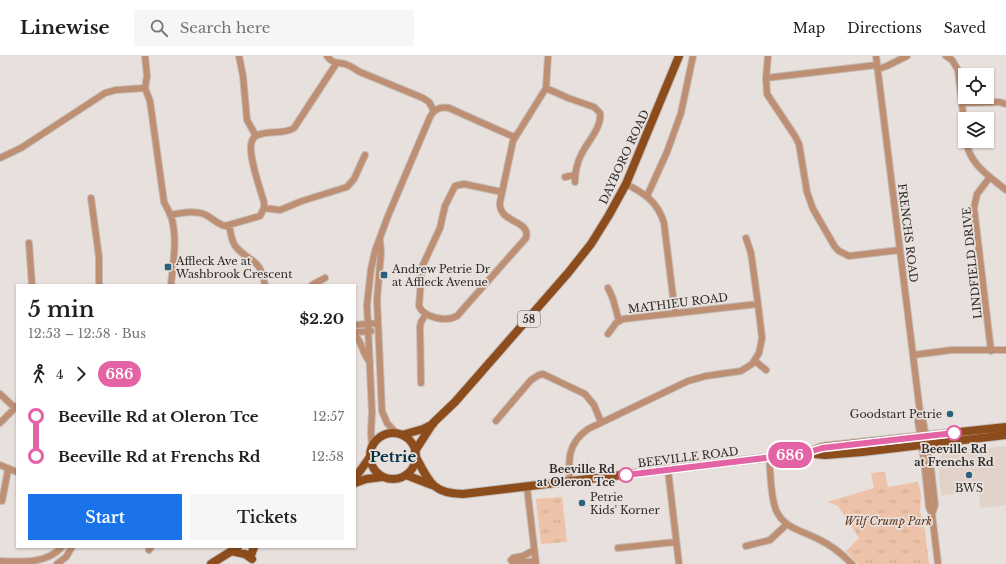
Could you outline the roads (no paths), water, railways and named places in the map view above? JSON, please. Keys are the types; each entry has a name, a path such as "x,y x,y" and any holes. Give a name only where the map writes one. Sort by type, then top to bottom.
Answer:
{"main road":[{"name":"DAYBORO ROAD","path":"416,454 434,423 455,402 568,273 602,227 626,184 680,56"},
{"name":"DAYBORO ROAD","path":"400,434 423,429 434,423"},
{"name":"BEEVILLE ROAD","path":"406,475 432,485 441,491 458,494 806,453 825,455 924,441 1006,427"},
{"name":"58","path":"372,447 376,440 382,436 390,433 400,434"},
{"path":"400,434 412,443 432,485"},
{"name":"BEEVILLE ROAD","path":"924,441 1006,436"},
{"path":"372,447 370,457 372,467 382,477"},
{"name":"58","path":"406,475 414,466 416,454"},
{"path":"356,477 370,457"},
{"path":"356,483 366,479 382,477 393,480 406,475"},
{"path":"211,564 234,549 245,554 252,554"}],"street":[{"path":"145,56 147,76 145,88 150,101 164,202 170,215 175,245 171,284"},
{"path":"239,56 243,76 246,120 256,136"},
{"path":"327,56 336,64 352,66 360,72 423,98 429,102 434,111"},
{"path":"502,192 464,184 455,186 453,189 445,206 440,228 422,267 420,306 422,311 426,314 448,319 458,316 526,238 527,233 525,228 505,216 499,206 514,137 546,88 548,56"},
{"path":"647,196 680,119 693,56"},
{"path":"768,56 766,78 767,94 799,144 807,192 813,209 835,247 848,256 900,250"},
{"name":"FRENCHS ROAD","path":"876,56 920,412 923,421 929,507 932,514 938,564"},
{"path":"766,78 877,67 883,68 907,56"},
{"path":"946,56 952,60 958,70"},
{"path":"170,215 180,213 201,213 221,225 229,226 260,216 264,208 264,202 252,157 251,143 256,136 263,133 291,130 294,128 336,64"},
{"path":"0,158 21,148 105,93 116,90 145,88"},
{"path":"546,88 568,98 594,107 600,113 600,120 590,142 582,153 575,175 575,182"},
{"path":"994,102 1006,104"},
{"path":"372,447 372,412 367,305 372,260 388,216 430,117 434,111 441,108 449,108 514,137"},
{"path":"967,148 974,162 1006,190"},
{"path":"264,208 280,210 302,201 346,187 354,179 365,155"},
{"path":"565,177 575,175"},
{"name":"LINDFIELD DRIVE","path":"990,177 977,194 974,208 992,351"},
{"path":"626,184 639,190 647,196 659,210 664,223 675,313"},
{"path":"91,198 98,257 99,284"},
{"path":"229,226 233,243 259,266 265,284"},
{"path":"570,482 569,460 574,443 583,432 688,381 706,376 738,372 745,369 755,361 762,343 752,253 746,238"},
{"path":"380,240 381,252 378,291 378,331 382,411 387,423 400,434"},
{"path":"29,243 32,284"},
{"path":"314,284 325,278"},
{"path":"608,288 613,299 619,321"},
{"name":"MATHIEU ROAD","path":"608,334 619,321 627,319 758,304"},
{"path":"421,383 420,327 426,314"},
{"path":"356,325 378,323"},
{"path":"356,333 378,331"},
{"path":"356,335 362,346 365,357 370,362"},
{"path":"913,355 952,350 1006,350"},
{"path":"755,361 766,370"},
{"path":"496,420 538,372 585,394 594,405 601,422"},
{"path":"0,394 16,407 0,423"},
{"path":"768,458 776,509 786,524 827,543 852,564"},
{"path":"0,465 8,470 16,472"},
{"path":"2,503 8,470"},
{"path":"668,470 679,564"},
{"path":"527,487 536,562 512,563 511,560 513,558 523,556 534,550"},
{"path":"746,546 770,540 786,524"},
{"path":"618,548 676,542"},
{"path":"0,561 30,563 43,562 54,556 61,548"},
{"path":"60,563 71,548"},
{"path":"840,564 846,558"}],"place":[{"name":"Affleck Ave at Washbrook Crescent","path":"168,267"},
{"name":"Andrew Petrie Dr at Affleck Avenue","path":"384,275"},
{"name":"Goodstart Petrie","path":"950,414"},
{"name":"Beeville Rd at Frenchs Rd","path":"954,433"},
{"name":"Beeville Rd at Oleron Tce","path":"626,475"},
{"name":"BWS","path":"969,475"},
{"name":"Petrie Kids' Korner","path":"582,503"}],"district":[{"name":"Petrie","path":"393,456"}],"park label":[{"name":"Wilf Crump Park","path":"888,521"}]}
